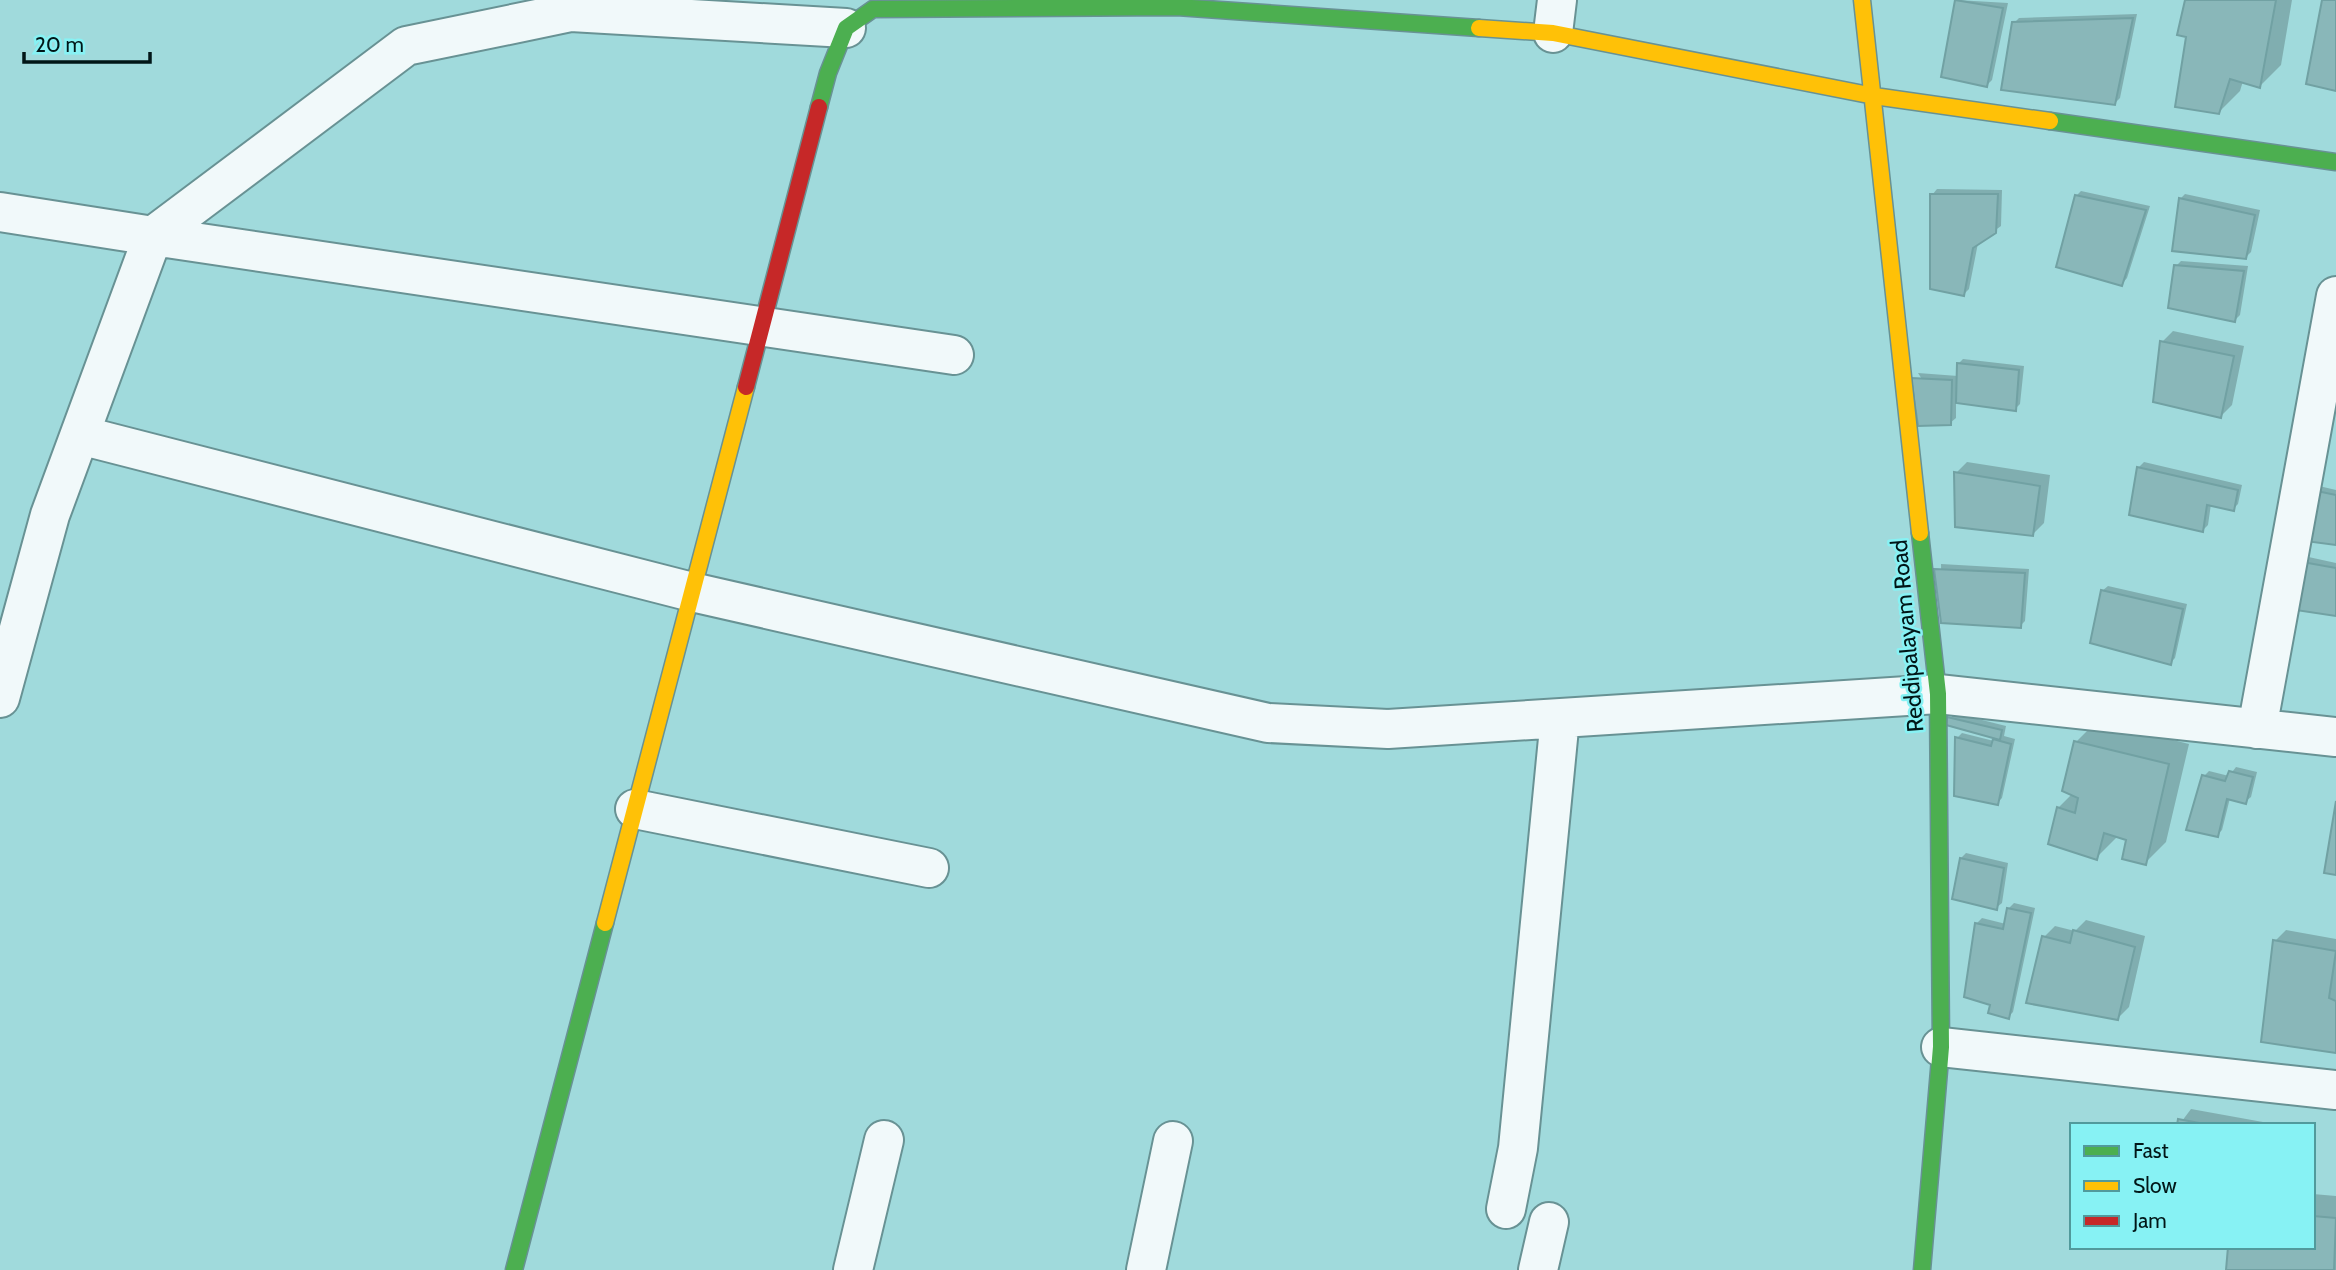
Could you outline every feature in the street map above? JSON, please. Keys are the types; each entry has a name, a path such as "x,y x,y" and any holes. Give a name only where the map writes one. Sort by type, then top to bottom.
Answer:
{"street":[{"name":"Reddipalayam Road","path":"1862,0 1938,694 1941,1048 1922,1270"},
{"path":"0,698 13,595 50,515 153,236 407,46 571,12 864,13 1175,3 1555,16 1874,96 2336,162"},
{"path":"514,1270 828,73 864,13"},
{"path":"0,212 954,355"},
{"path":"2257,729 2336,296"},
{"path":"80,435 692,592 1268,723 1388,729 1938,694 2336,737"},
{"path":"1506,1209 1518,1148 1560,718"},
{"path":"635,809 929,868"},
{"path":"1941,1048 2336,1090"},
{"path":"853,1270 884,1140"},
{"path":"1146,1270 1173,1141"},
{"path":"1538,1270 1549,1222"}],"building":[{"path":"1955,0 2003,8 1987,87 1941,77"},
{"path":"2185,0 2276,0 2260,88 2230,79 2219,114 2175,107 2186,37 2177,35"},
{"path":"2322,0 2336,0 2336,91 2306,84"},
{"path":"2133,18 2115,105 2001,90 2012,22"},
{"path":"1930,194 1998,194 1996,233 1973,248 1964,296 1930,289"},
{"path":"2075,195 2146,210 2122,286 2056,267"},
{"path":"2179,198 2255,215 2246,259 2172,251"},
{"path":"2174,265 2244,271 2235,322 2168,308"},
{"path":"2160,341 2234,356 2221,418 2153,402"},
{"path":"1957,363 2019,370 2016,411 1956,403"},
{"path":"1911,378 1952,380 1951,425 1918,426"},
{"path":"2137,467 2238,490 2234,511 2207,505 2203,532 2129,515"},
{"path":"1954,472 2040,486 2033,536 1955,527"},
{"path":"2312,490 2336,495 2336,545 2305,541"},
{"path":"2297,561 2336,568 2336,616 2289,609"},
{"path":"1934,569 2025,573 2021,628 1941,623"},
{"path":"2101,590 2183,609 2171,665 2090,643"},
{"path":"1947,717 2002,730 2000,740 1946,725"},
{"path":"1955,737 1991,746 1993,739 2011,744 1998,805 1954,796"},
{"path":"2074,741 2169,764 2146,865 2122,859 2126,840 2104,833 2097,860 2048,844 2057,807 2075,813 2078,798 2062,791"},
{"path":"2229,771 2253,777 2246,804 2227,799 2218,837 2186,830 2202,775 2225,781"},
{"path":"2336,801 2336,875 2324,873"},
{"path":"1960,858 2004,868 1997,910 1952,899"},
{"path":"2007,908 2031,913 2009,1019 1988,1013 1990,1005 1964,997 1975,923 2003,929"},
{"path":"2073,930 2135,947 2118,1020 2026,1003 2042,936 2070,943"},
{"path":"2273,940 2336,951 2329,998 2336,1001 2336,1053 2261,1042"},
{"path":"2178,1119 2199,1123 2177,1123"},
{"path":"2315,1216 2336,1218 2334,1270 2226,1270 2228,1249 2315,1249"}],"traffic: fast":[{"path":"819,107 828,73 846,28 873,9 1177,7 1479,28"},
{"path":"2050,121 2336,162"},
{"path":"1920,533 1938,694 1941,1047 1922,1270"},
{"path":"514,1270 605,923"}],"traffic: slow":[{"path":"1862,0 1920,533"},
{"path":"1479,28 1553,33 1874,96 2050,121"},
{"path":"605,923 746,387"}],"traffic: jam":[{"path":"746,387 819,107"}]}
